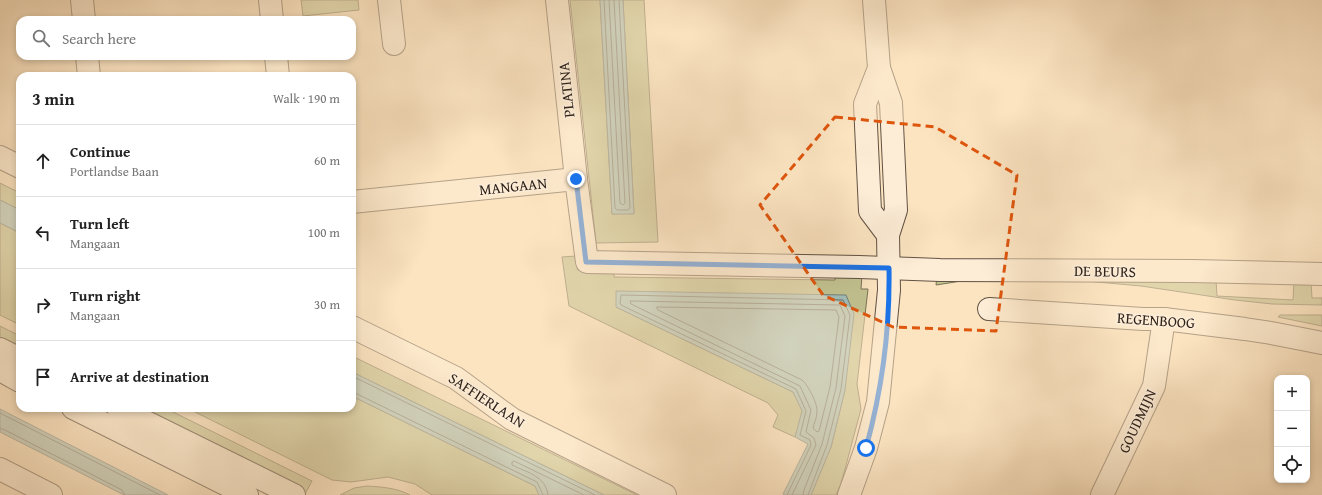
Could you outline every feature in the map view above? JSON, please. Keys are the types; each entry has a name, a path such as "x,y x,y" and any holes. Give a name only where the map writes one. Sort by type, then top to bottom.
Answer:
{"street":[{"path":"82,0 84,16"},
{"path":"270,0 272,16"},
{"path":"389,0 394,44"},
{"name":"PLATINA","path":"557,0 576,179"},
{"path":"850,495 866,448 878,402 889,290 888,235 896,210 891,103 879,68 874,0"},
{"path":"87,60 89,72"},
{"path":"276,60 278,72"},
{"path":"0,157 16,165"},
{"path":"576,179 586,262 889,268"},
{"name":"MANGAAN","path":"356,202 576,179"},
{"name":"DE BEURS","path":"889,268 940,270 1169,271 1322,274"},
{"name":"REGENBOOG","path":"989,309 1164,319 1271,333 1322,343"},
{"name":"GOUDMIJN","path":"1102,495 1154,386 1164,319"},
{"name":"SAFFIERLAAN","path":"356,329 456,378 512,419 665,495"},
{"path":"0,349 16,357"},
{"path":"0,370 16,379"},
{"path":"81,412 247,495"},
{"path":"126,412 294,495"},
{"path":"0,469 51,495"}],"highlighted area":[{"path":"835,117 935,127 1017,175 996,331 893,327 823,295 760,205"}],"green space":[{"path":"301,0 358,0 359,10 303,16"},
{"path":"570,0 600,0 612,214 634,213 623,0 644,0 658,242 596,243"},
{"path":"0,183 16,191 16,208 0,200"},
{"path":"0,223 16,231 16,323 0,315"},
{"path":"576,256 578,270 614,270 614,277 835,280 835,274 862,275 861,289 868,289 857,384 861,409 841,484 836,495 811,495 831,447 845,390 616,307 793,392 803,411 795,437 773,427 778,415 768,403 569,306 562,257"},
{"path":"937,276 1216,280 1217,296 1293,300 1294,282 1311,282 1312,298 1322,298 1322,305 1272,304 1141,286 1075,280 974,279 936,285"},
{"path":"1280,315 1322,315 1322,326 1278,317"},
{"path":"0,326 16,334 16,350 0,342"},
{"path":"356,358 637,495 604,495 356,374"},
{"path":"356,398 535,486 539,495 432,495 415,484 388,477 351,482 332,480 195,412 356,412"},
{"path":"141,412 173,412 312,481 305,494"},
{"path":"367,486 395,489 410,495 340,495 354,488"}],"water":[{"path":"600,0 623,0 634,214 612,214"},
{"path":"0,200 16,208 16,231 0,223"},
{"path":"616,291 846,295 854,314 845,390 831,447 811,495 783,494 808,444 795,437 802,411 793,392 616,307"},
{"path":"356,374 604,495 539,495 535,486 356,398"},
{"path":"0,409 168,495 124,495 0,432"}],"route":[{"path":"576,179 586,262 889,268 889,290 885,340 878,402 866,448"}]}
